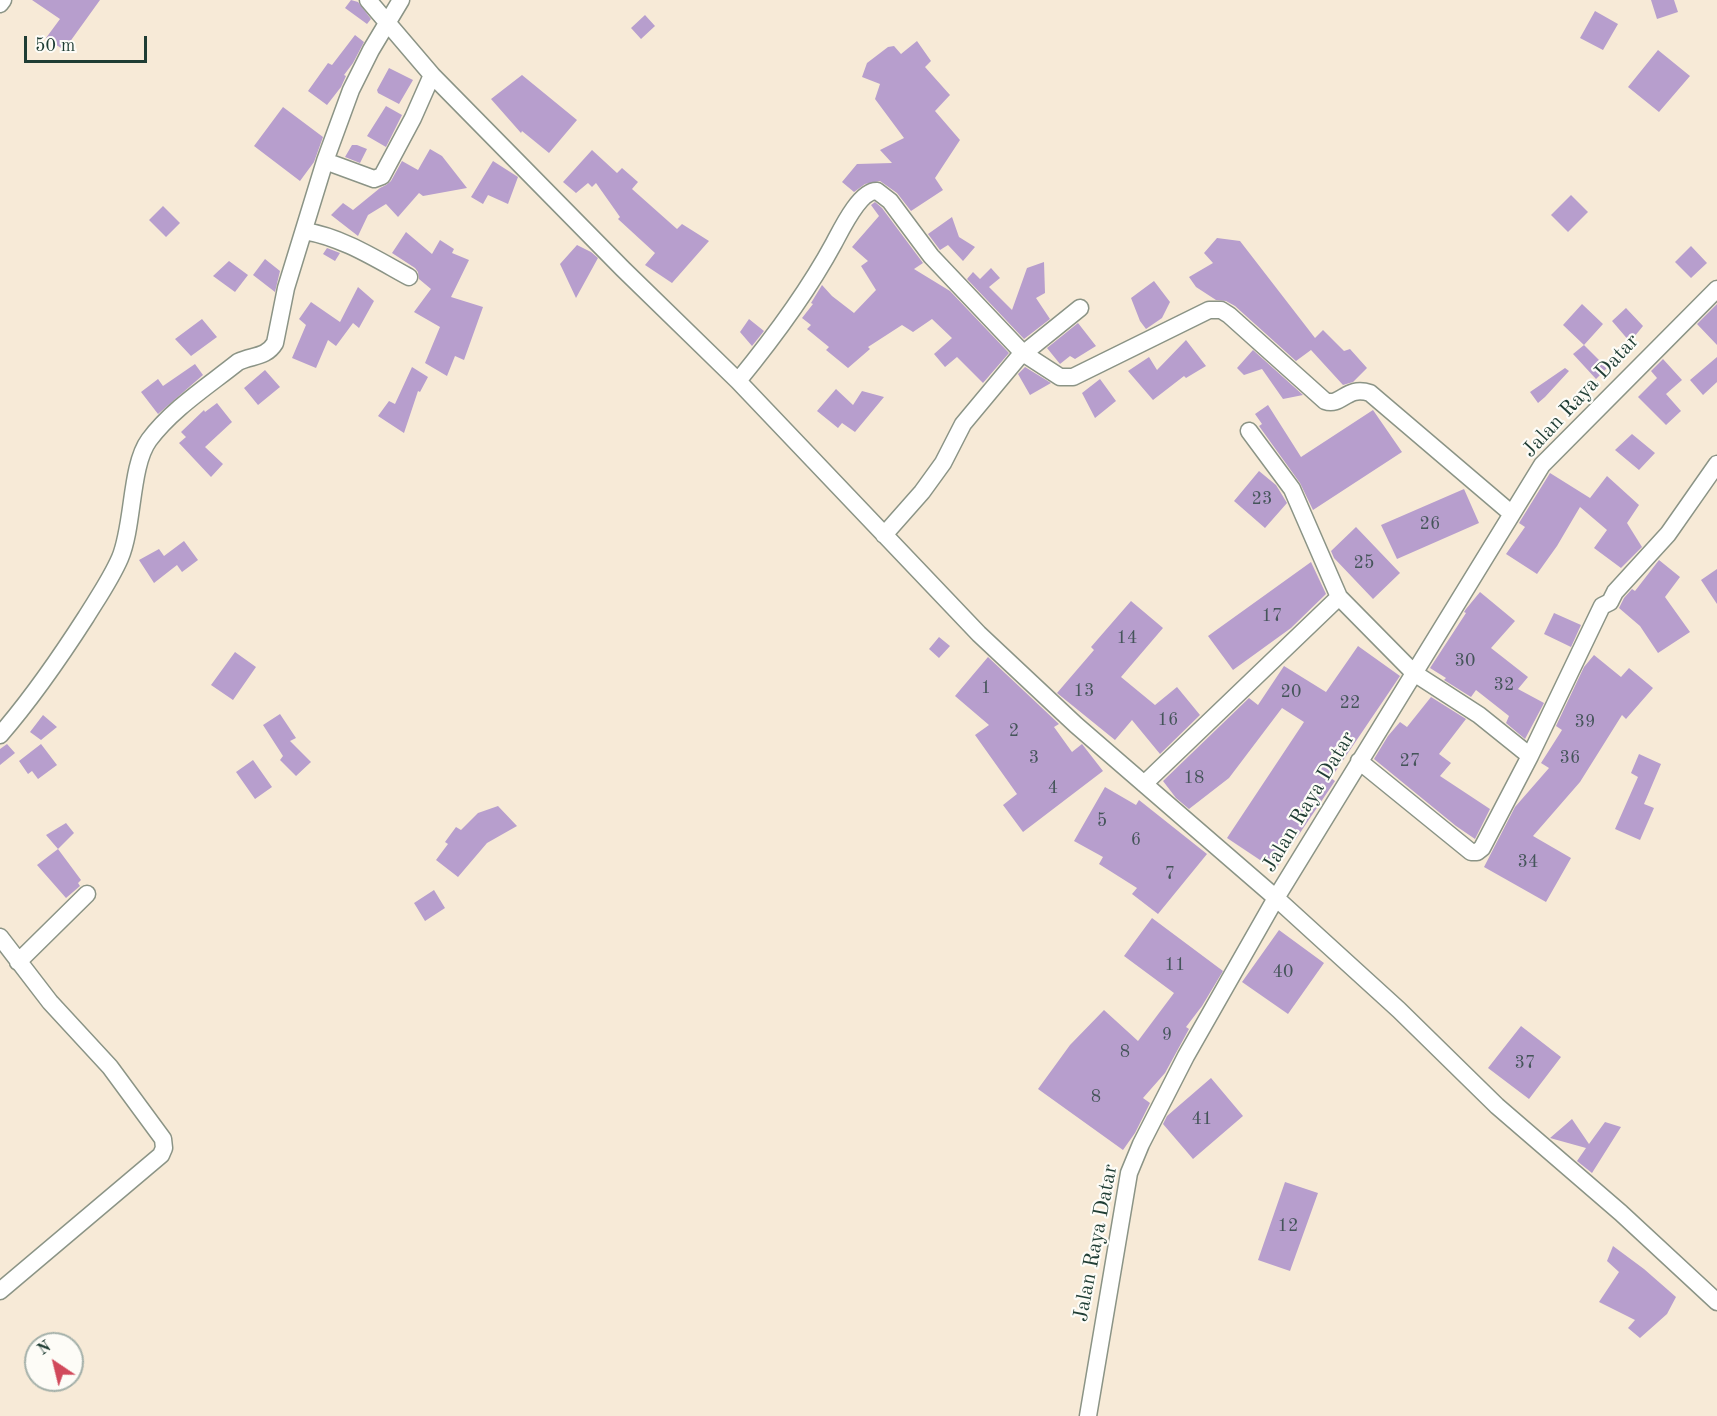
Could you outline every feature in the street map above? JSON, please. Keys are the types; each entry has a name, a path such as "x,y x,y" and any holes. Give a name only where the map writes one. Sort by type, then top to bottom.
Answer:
{"street":[{"path":"0,4 3,0"},
{"path":"368,0 432,75 738,381 884,535 1014,667 1076,725 1276,898 1399,1010 1497,1106 1620,1213 1717,1302"},
{"path":"0,735 48,676 120,558 130,518 139,462 148,442 165,421 238,362 247,357 262,355 270,351 274,343 286,288 324,161 351,90 371,50 401,0"},
{"path":"324,161 374,179 382,176 413,118 432,75"},
{"path":"738,381 778,333 815,278 848,218 860,201 872,191 883,194 890,201 931,256 1023,353 1060,377 1073,377 1209,310 1221,310 1325,401 1330,403 1355,390 1370,393 1512,514"},
{"path":"304,231 324,234 409,278"},
{"name":"Jalan Raya Datar","path":"1088,1416 1130,1173 1141,1144 1186,1056 1276,898 1542,465 1717,289"},
{"path":"884,535 922,492 943,463 963,424 1023,353 1080,308"},
{"path":"1249,431 1292,489 1339,597 1414,674 1479,715 1530,756"},
{"path":"1359,761 1474,854 1482,848 1530,756 1602,606 1610,602 1615,592 1668,534 1717,464"},
{"path":"1144,784 1339,597"},
{"path":"18,962 87,894"},
{"path":"0,937 50,1002 110,1067 163,1139 164,1148 161,1155 0,1291"}],"building":[{"path":"32,0 100,0 64,50 46,38 60,19"},
{"path":"351,0 358,2 371,19 367,24 345,8"},
{"path":"1651,0 1674,0 1678,12 1657,19"},
{"path":"1595,11 1618,24 1603,50 1580,38"},
{"path":"645,15 655,26 641,39 631,28"},
{"path":"355,35 364,42 344,75 346,76 341,87 327,105 308,91 328,63 332,65"},
{"path":"917,41 931,61 925,67 950,95 935,111 960,140 935,178 943,190 911,211 897,193 880,181 865,184 854,192 842,182 857,164 892,163 880,150 904,138 875,99 880,84 862,77 867,63 888,47 894,46 901,54"},
{"path":"1658,50 1690,76 1659,112 1628,87"},
{"path":"389,68 413,80 399,104 378,93 377,90"},
{"path":"522,75 577,120 549,153 522,131 521,133 491,99"},
{"path":"386,106 402,115 386,147 367,136"},
{"path":"283,107 323,137 314,162 300,181 254,146"},
{"path":"352,145 367,149 360,163 345,157"},
{"path":"430,149 442,156 467,188 423,196 419,193 398,217 386,204 368,215 358,236 331,215 343,203 353,210 386,185 391,181 402,161 418,170"},
{"path":"592,150 617,173 622,168 638,182 632,189 677,229 682,224 709,241 672,283 645,265 655,253 618,219 620,217 596,183 592,187 588,183 576,193 563,182"},
{"path":"493,161 518,177 508,204 488,195 483,204 471,197"},
{"path":"1571,195 1588,212 1568,232 1551,215"},
{"path":"875,202 923,263 914,269 950,291 1009,353 983,383 957,357 945,367 934,354 952,338 932,319 913,332 902,325 868,347 870,349 848,368 826,350 829,347 807,329 811,325 802,318 813,304 811,303 822,285 854,313 876,290 861,266 868,261 852,247 879,216 871,205"},
{"path":"163,206 180,223 166,237 149,220"},
{"path":"952,217 959,237 975,247 963,261 948,245 940,250 928,234"},
{"path":"406,232 432,254 440,240 454,249 452,253 469,260 451,297 483,307 464,360 455,356 447,376 425,363 440,327 414,312 431,289 419,279 415,268 392,253"},
{"path":"1217,238 1240,241 1315,338 1323,330 1344,351 1350,349 1367,368 1353,382 1343,385 1311,350 1296,361 1235,306 1226,301 1216,300 1196,287 1189,277 1213,263 1204,253"},
{"path":"577,245 598,258 576,298 560,264"},
{"path":"1691,246 1707,263 1691,278 1675,262"},
{"path":"327,248 340,253 335,261 323,254"},
{"path":"265,259 280,271 275,292 253,275"},
{"path":"229,261 248,275 235,292 213,276"},
{"path":"1044,262 1045,293 1036,298 1050,319 1024,339 967,279 973,272 980,279 991,268 1000,278 989,287 1012,310 1027,268"},
{"path":"1154,281 1170,302 1162,318 1146,329 1140,321 1131,298"},
{"path":"358,287 374,301 359,328 353,323 336,346 328,340 316,368 292,358 306,325 299,319 311,302 340,322"},
{"path":"1582,304 1603,324 1584,345 1563,325"},
{"path":"1717,304 1717,345 1697,324"},
{"path":"1626,308 1643,326 1630,342 1612,321"},
{"path":"202,319 217,337 191,356 175,339"},
{"path":"749,319 764,331 752,346 740,332"},
{"path":"1078,323 1096,346 1075,359 1070,356 1060,364 1047,348"},
{"path":"1186,340 1206,366 1186,378 1184,376 1153,400 1128,371 1149,357 1157,370"},
{"path":"1584,345 1607,368 1596,379 1573,354"},
{"path":"1253,350 1303,395 1283,399 1262,369 1244,375 1237,368"},
{"path":"1717,357 1717,382 1703,395 1690,380"},
{"path":"1663,359 1682,380 1666,394 1681,411 1666,425 1638,397 1657,378 1651,371"},
{"path":"195,364 203,375 158,414 141,392 158,379 163,386"},
{"path":"412,367 428,377 420,392 418,391 404,433 378,416 389,401 395,404"},
{"path":"1025,367 1051,383 1030,395 1018,374"},
{"path":"1565,368 1569,371 1538,403 1530,392"},
{"path":"265,370 280,387 258,405 244,388"},
{"path":"1100,379 1116,401 1095,418 1082,393"},
{"path":"836,389 853,405 862,391 884,397 855,432 842,423 838,428 817,411"},
{"path":"217,403 232,422 205,447 223,464 211,477 179,443 186,437 181,432 204,410 205,412"},
{"path":"1268,405 1301,457 1373,410 1402,452 1313,510 1300,483 1259,426 1262,424 1255,414"},
{"path":"1632,434 1655,453 1639,470 1615,450"},
{"path":"1259,471 1276,485 1287,503 1265,528 1234,501"},
{"path":"1550,473 1590,498 1607,476 1639,505 1627,523 1642,547 1621,568 1594,548 1607,530 1580,507 1537,574 1506,554 1525,527 1519,523"},
{"path":"1464,489 1479,523 1397,559 1381,525"},
{"path":"1356,527 1400,573 1373,599 1334,558 1331,551"},
{"path":"184,541 198,560 182,572 177,565 154,583 139,560 159,549 164,556"},
{"path":"1659,560 1680,577 1665,597 1690,632 1658,653 1640,626 1619,608 1624,598 1632,589 1635,591"},
{"path":"1311,562 1326,594 1291,628 1233,670 1208,636"},
{"path":"1717,569 1717,604 1701,580"},
{"path":"1480,592 1515,621 1491,648 1528,677 1518,689 1544,703 1525,739 1506,723 1509,716 1476,690 1471,697 1430,668 1466,613 1464,612"},
{"path":"1131,601 1163,628 1121,677 1155,705 1177,687 1200,715 1160,754 1132,720 1115,740 1057,693 1094,650 1091,647"},
{"path":"1554,613 1581,625 1571,647 1544,634"},
{"path":"939,637 950,646 939,658 929,649"},
{"path":"1358,646 1400,676 1331,778 1335,781 1275,870 1227,838 1304,722 1282,708 1229,778 1189,809 1176,798 1163,781 1249,698 1258,705 1284,666 1326,692"},
{"path":"235,652 256,667 233,700 211,685"},
{"path":"1594,655 1621,677 1629,668 1653,688 1626,719 1622,715 1580,782 1533,836 1571,858 1546,902 1484,867 1515,807 1549,768 1541,763 1562,730 1556,726 1584,667"},
{"path":"988,657 1059,724 1054,727 1072,752 1082,744 1103,771 1023,832 1003,805 1017,794 975,735 989,725 955,696"},
{"path":"1431,697 1466,719 1439,754 1451,763 1440,776 1490,809 1475,839 1374,759 1400,722 1407,727"},
{"path":"280,714 296,738 290,741 311,762 296,776 280,760 283,756 263,725"},
{"path":"43,715 57,727 41,740 30,732"},
{"path":"7,744 15,753 0,765 0,749"},
{"path":"41,744 57,765 38,779 32,771 28,774 19,761"},
{"path":"1639,754 1661,764 1644,804 1654,808 1640,840 1615,829 1638,777 1631,773"},
{"path":"253,760 272,787 255,799 236,772"},
{"path":"1105,787 1136,805 1139,800 1207,854 1158,914 1132,894 1137,888 1099,864 1103,857 1074,841"},
{"path":"498,806 517,826 487,843 458,877 436,860 448,844 445,842 456,827 461,830 478,813"},
{"path":"66,823 74,833 58,849 46,835"},
{"path":"58,849 81,880 78,883 80,886 66,898 37,865"},
{"path":"434,890 445,908 425,921 414,903"},
{"path":"1152,918 1223,971 1186,1027 1189,1029 1165,1073 1143,1098 1150,1103 1135,1133 1123,1150 1038,1089 1070,1045 1104,1010 1138,1041 1174,993 1124,956"},
{"path":"1279,930 1324,963 1288,1014 1242,982"},
{"path":"1521,1026 1561,1057 1529,1099 1488,1068"},
{"path":"1211,1078 1243,1116 1193,1159 1163,1124 1167,1116"},
{"path":"1572,1119 1589,1144 1605,1122 1621,1127 1592,1173 1577,1161 1586,1148 1550,1138"},
{"path":"1285,1182 1318,1193 1290,1271 1258,1260"},
{"path":"1613,1246 1676,1297 1667,1314 1640,1338 1628,1328 1635,1320 1599,1302 1619,1272 1607,1261"}]}
